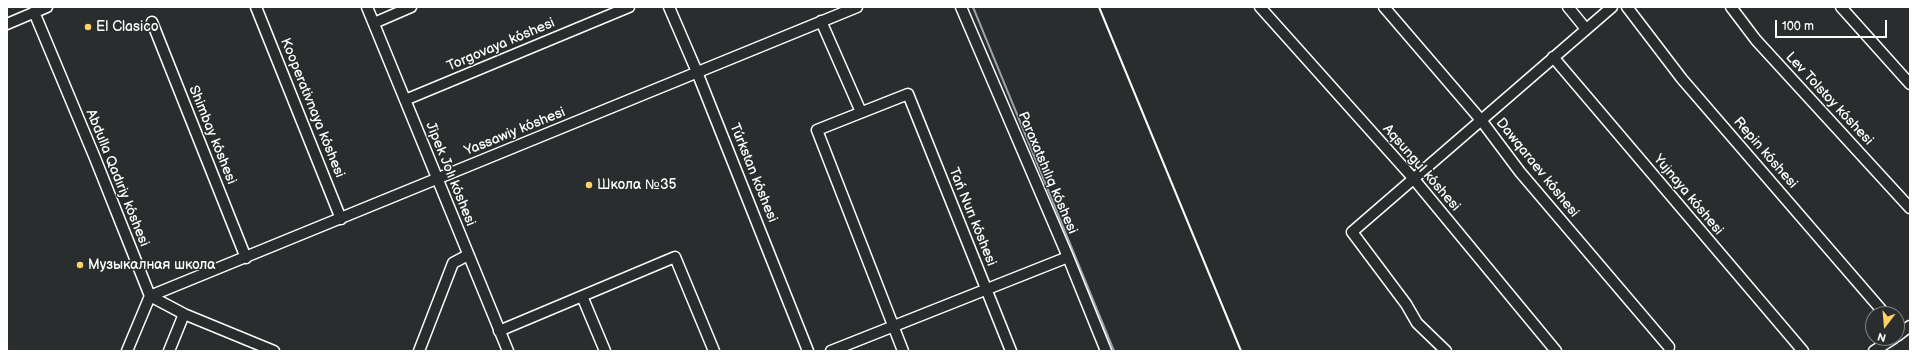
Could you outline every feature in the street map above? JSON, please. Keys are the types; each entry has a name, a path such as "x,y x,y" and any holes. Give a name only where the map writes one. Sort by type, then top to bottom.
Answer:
{"street":[{"path":"7,24 47,7"},
{"name":"Kooperativnaya kóshesi","path":"256,7 342,219"},
{"name":"Jipek Jolı kóshesi","path":"367,7 508,351"},
{"path":"374,23 411,7"},
{"name":"Torgovaya kóshesi","path":"405,100 629,7"},
{"name":"Túrkstan kóshesi","path":"669,7 697,72 808,351"},
{"name":"Yassawiy kóshesi","path":"150,296 342,219 857,7"},
{"name":"Paraxatshılıq kóshesi","path":"961,7 1068,256 1106,351"},
{"name":"Aqsungul kóshesi","path":"1260,7 1413,178 1556,351"},
{"name":"Dawqaraev kóshesi","path":"1384,7 1481,120 1520,172 1669,347"},
{"path":"1568,7 1586,29"},
{"path":"1446,351 1417,323 1406,304 1352,232 1612,7"},
{"name":"Repin kóshesi","path":"1627,7 1682,79 1878,306"},
{"name":"Lev Tolstoy kóshesi","path":"1731,7 1756,40 1910,208"},
{"path":"1841,7 1910,84"},
{"name":"Abdulla Qadıriy kóshesi","path":"34,12 95,158 150,296"},
{"path":"821,21 861,112 817,130 903,351"},
{"name":"Shimbay kóshesi","path":"152,22 246,258"},
{"name":"Yujnaya kóshesi","path":"1553,57 1803,351"},
{"name":"Tań Nurı kóshesi","path":"861,112 908,94 1011,351"},
{"path":"419,351 453,263 468,255"},
{"path":"832,351 1068,256"},
{"path":"499,330 675,257 714,351"},
{"path":"127,351 150,296 184,314 274,351"},
{"path":"582,296 605,351"},
{"path":"169,351 184,314"}],"waterway":[{"path":"973,7 1114,351"}],"railway":[{"path":"1099,7 1241,351"}],"place":[{"name":"El Clasico","path":"88,27"},
{"name":"Школа №35","path":"589,185"},
{"name":"Музыкалная школа","path":"80,265"}]}
